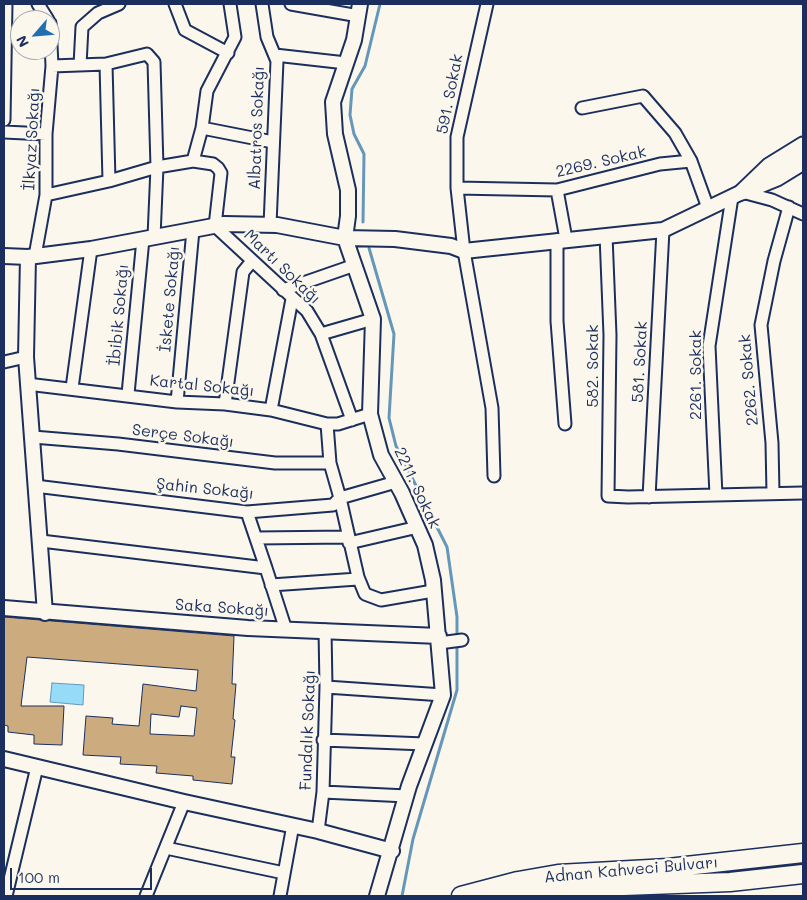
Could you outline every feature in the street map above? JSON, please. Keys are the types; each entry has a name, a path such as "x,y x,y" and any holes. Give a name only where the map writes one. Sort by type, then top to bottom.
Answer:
{"main road":[{"path":"737,195 770,166 803,144"},
{"path":"737,195 777,178 803,162"},
{"name":"Adnan Kahveci Bulvarı","path":"669,883 803,853"},
{"name":"Adnan Kahveci Bulvarı","path":"461,896 518,881 558,874 669,883 730,882 803,874"},
{"path":"507,896 544,889 669,883"}],"street":[{"path":"4,120 6,4"},
{"path":"80,65 82,27 96,8 119,4"},
{"path":"175,4 185,30 228,53"},
{"path":"193,161 202,128 206,91 235,37 230,4"},
{"name":"Albatros Sokağı","path":"262,4 267,38 277,61 270,225"},
{"path":"292,4 360,10"},
{"name":"591. Sokak","path":"486,4 457,138 457,188 464,251 492,408 494,476"},
{"name":"2211. Sokak","path":"360,10 333,102 335,134 348,190 348,216 345,238 373,319 370,414 381,455 396,482 425,545 442,640 443,695 407,796 377,896"},
{"name":"İbibik Sokağı","path":"106,64 147,54 154,62 157,167 128,394"},
{"path":"275,55 346,63"},
{"name":"İlkyaz Sokağı","path":"32,256 46,195 46,134 52,60"},
{"path":"52,66 106,64 109,182"},
{"path":"582,108 643,96 675,133 691,162 708,208"},
{"path":"202,128 273,142"},
{"path":"4,132 46,134"},
{"path":"46,195 109,182 157,167 193,161 212,164 221,173 215,226"},
{"name":"2269. Sokak","path":"457,188 557,190 660,164 691,162"},
{"path":"557,190 561,240 558,321 565,424"},
{"path":"4,256 32,256 91,249 215,226 270,225 345,238 395,239 451,246 464,251 663,230 737,195 789,207 803,214"},
{"name":"2261. Sokak","path":"716,495 709,346 737,195"},
{"name":"2262. Sokak","path":"773,493 772,443 760,325 774,261 789,207"},
{"name":"Martı Sokağı","path":"215,226 307,311 321,334 352,420"},
{"name":"İskete Sokağı","path":"177,402 193,230"},
{"name":"581. Sokak","path":"649,497 663,230"},
{"name":"582. Sokak","path":"606,235 610,335 608,496 649,497"},
{"path":"72,388 91,249"},
{"path":"32,256 26,357 45,613"},
{"path":"225,404 243,272 252,261"},
{"path":"284,290 355,265"},
{"path":"271,410 292,299"},
{"path":"321,334 373,319"},
{"path":"4,362 26,357"},
{"name":"Kartal Sokağı","path":"27,384 128,394 177,402 225,404 271,410 327,424 338,424 370,414"},
{"path":"327,424 330,463 340,498 358,579 365,594 381,600 434,591"},
{"name":"Serçe Sokağı","path":"33,437 118,444 275,464 330,463"},
{"name":"Şahin Sokağı","path":"35,486 247,512 333,505 340,498 396,482"},
{"path":"649,497 803,493"},
{"path":"247,512 286,630"},
{"path":"256,538 348,540 418,527"},
{"path":"41,542 266,568"},
{"path":"271,584 358,579"},
{"name":"Saka Sokağı","path":"4,608 45,613 286,630 325,630 442,640"},
{"name":"Fundalık Sokağı","path":"318,831 322,792 326,687 325,630"},
{"path":"442,640 462,640"},
{"path":"326,687 443,695"},
{"path":"323,740 425,744"},
{"path":"4,759 184,802 293,825 392,851"},
{"path":"6,896 37,767"},
{"path":"322,792 407,796"},
{"path":"146,896 184,802"},
{"path":"280,896 293,825"},
{"path":"166,848 284,873"}],"water":[{"path":"52,683 84,685 83,705 50,702"}],"building":[{"path":"4,617 234,636 232,684 236,684 231,757 235,757 232,784 193,780 193,776 156,773 157,766 120,764 121,757 83,755 86,716 113,718 112,724 139,726 143,684 196,691 198,670 27,657 21,706 64,706 62,745 34,744 34,735 8,732 8,726 4,725","holes":["181,706 197,708 194,736 150,734 151,714 179,717"]}],"waterway":[{"path":"363,222 364,154 354,134 350,115 352,89 365,66 380,4"},
{"path":"369,248 394,334 389,418 396,446 447,547 457,617 457,638"},
{"path":"402,896 413,839 457,690 457,644"}]}
